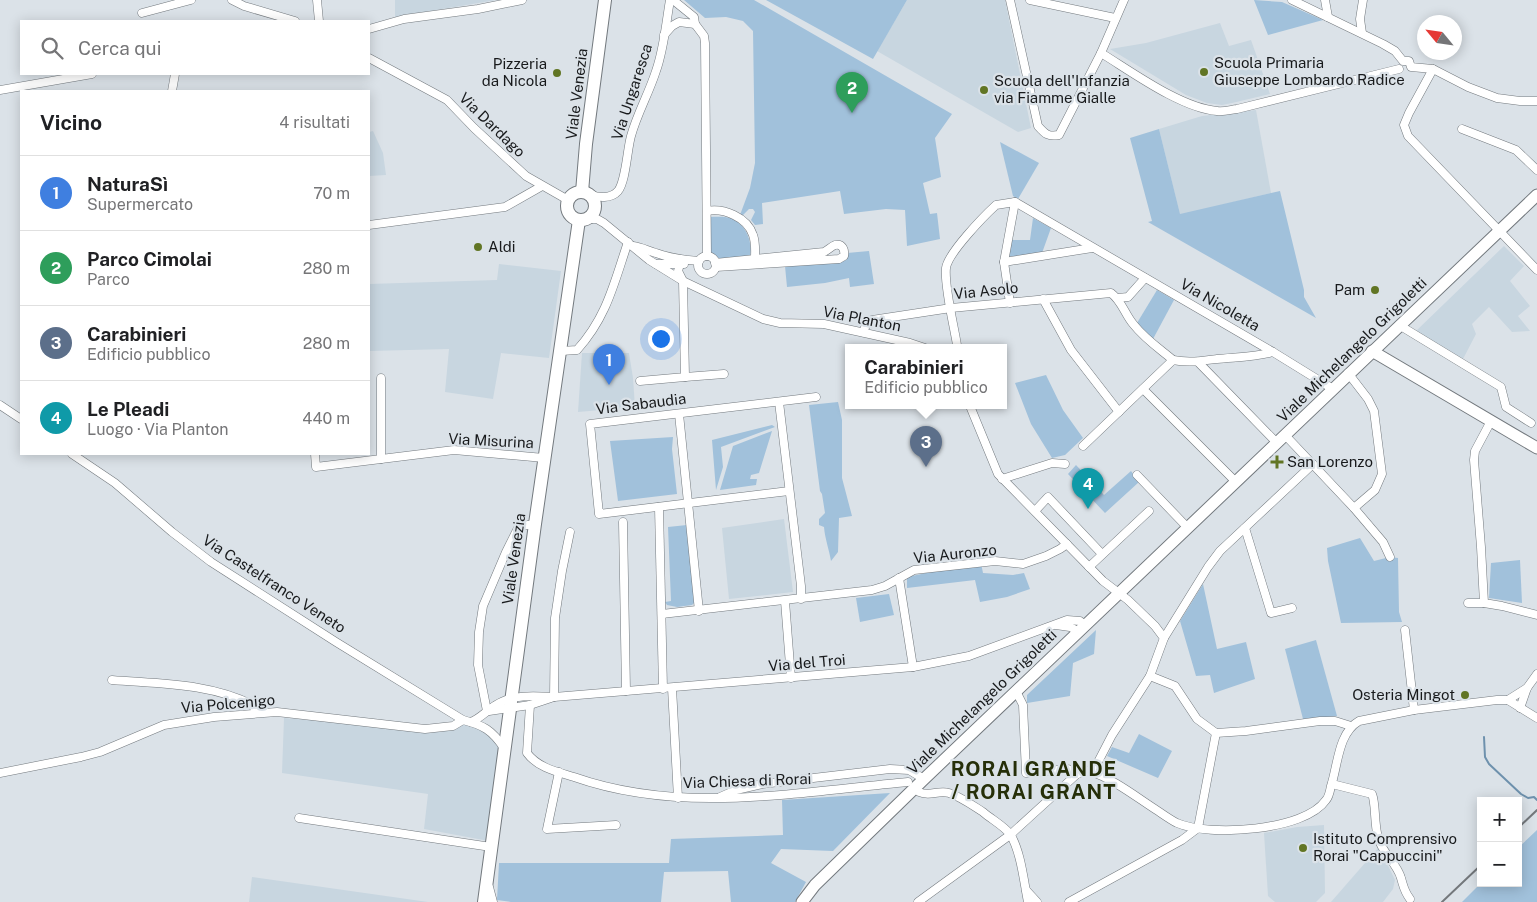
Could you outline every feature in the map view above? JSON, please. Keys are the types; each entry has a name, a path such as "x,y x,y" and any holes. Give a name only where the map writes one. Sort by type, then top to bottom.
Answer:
{"main road":[{"name":"Viale Venezia","path":"484,902 544,458 561,350 583,220 594,213 595,209 594,201 586,193 586,144 606,0"},
{"path":"583,220 571,216 568,212 568,200 574,194 586,193"},
{"name":"Viale Michelangelo Grigoletti","path":"802,902 815,885 924,779 1537,195"},
{"path":"1372,351 1537,448"}],"street":[{"path":"142,13 191,0"},
{"path":"232,0 244,6 292,20"},
{"path":"317,0 319,20"},
{"path":"370,29 404,19 478,9 522,0"},
{"path":"672,0 694,17 695,24 704,36 705,43 707,256"},
{"name":"Via Ungaresca","path":"586,193 595,197 608,196 615,194 622,183 632,133 657,69 672,0"},
{"path":"1010,0 1038,126 1050,137 1059,135 1101,53 1124,0"},
{"path":"1030,0 1115,18"},
{"path":"1292,0 1395,51 1411,67"},
{"path":"1325,0 1328,17"},
{"path":"1362,33 1360,19 1363,0"},
{"path":"668,12 682,8"},
{"path":"668,12 680,22 695,24"},
{"path":"664,35 672,26 680,22"},
{"path":"1101,53 1172,95 1196,106 1218,111 1236,109 1399,69"},
{"name":"Via Dardago","path":"370,59 447,100 526,176 568,200"},
{"path":"1399,69 1399,65 1403,61"},
{"path":"1399,69 1401,72 1407,73 1411,67"},
{"path":"1411,67 1433,69 1468,87 1498,98 1537,101"},
{"path":"1433,69 1404,125 1408,136 1537,270"},
{"path":"0,90 86,75"},
{"path":"172,90 174,75"},
{"path":"1462,129 1516,150 1537,170"},
{"path":"370,224 505,207 542,186"},
{"path":"957,344 946,268 950,256 996,205 1015,202 1004,262 1010,303"},
{"name":"Via Nicoletta","path":"1015,202 1273,352 1332,389"},
{"path":"707,211 726,212 743,220 753,234 755,259"},
{"name":"Via Planton","path":"583,220 597,219 656,264 683,281 763,319 780,323 824,324 913,344"},
{"path":"561,350 576,350 588,338 618,278 630,244 655,253 698,263"},
{"path":"834,245 839,245 843,248 844,252 844,256 839,258 715,265 824,252 834,245"},
{"path":"1004,262 1092,248"},
{"path":"656,264 698,263 707,256"},
{"path":"698,263 700,271 707,274 713,272 715,265 712,258 707,256"},
{"path":"680,264 678,271 683,281 685,377"},
{"path":"1145,278 1128,297 1118,298 1135,327 1173,360 1198,362 1254,357 1273,352"},
{"name":"Via Asolo","path":"863,332 867,323 872,320 951,308 1101,293 1111,293 1118,298"},
{"path":"1043,299 1071,350 1119,412"},
{"path":"1399,325 1501,387 1506,407 1532,423"},
{"path":"1083,446 1173,360"},
{"path":"1198,362 1281,439 1313,464 1383,542 1390,557"},
{"path":"640,381 724,374"},
{"path":"1348,374 1368,399 1374,411 1382,474 1375,490 1354,508"},
{"path":"381,459 382,378"},
{"path":"1143,389 1236,482"},
{"name":"Via Sabaudia","path":"659,507 599,514 590,424 816,397"},
{"path":"779,402 801,599"},
{"path":"0,405 20,418"},
{"path":"971,409 998,474 1103,581 1155,626 1164,638"},
{"path":"679,414 699,611"},
{"path":"1484,603 1474,460 1475,451 1491,421"},
{"name":"Via Misurina","path":"315,455 316,467 454,450 544,458"},
{"name":"Via Castelfranco Veneto","path":"73,455 115,483 210,562 336,642 467,721 495,734 505,749"},
{"path":"1002,478 1052,463 1065,464"},
{"path":"918,902 1010,835 1077,774 1089,771 1098,762 1112,735 1150,676 1164,638 1208,567 1220,551 1313,464"},
{"path":"1137,475 1188,527"},
{"path":"662,689 659,507 789,491"},
{"path":"1034,511 1048,497 1102,554"},
{"path":"1089,567 1149,511"},
{"path":"623,522 626,691"},
{"path":"487,711 478,665 479,632 483,606 518,528 535,524"},
{"path":"1245,528 1271,613 1292,608"},
{"path":"554,697 555,618 570,532"},
{"name":"Via Auronzo","path":"662,614 872,590 885,586 914,570 995,561 1023,564 1046,556 1067,544"},
{"path":"899,578 913,667"},
{"path":"785,601 791,678"},
{"path":"1468,603 1484,603 1537,615"},
{"name":"Via del Troi","path":"511,704 536,696 554,697 662,689 913,667 969,656 1067,620 1074,620 1082,628"},
{"path":"1404,630 1414,710"},
{"path":"1520,708 1527,688 1537,674"},
{"path":"1150,676 1175,686 1197,719 1216,733 1320,721 1335,721 1351,726"},
{"path":"112,680 186,685 216,691 241,698 253,705 256,713"},
{"path":"672,688 678,798"},
{"path":"1089,771 1104,776 1177,823 1198,828 1227,830 1274,827 1318,810 1327,800 1342,742 1351,726 1359,721 1414,710 1485,700 1508,700 1527,688"},
{"path":"1016,691 1022,705 1026,773 1068,769 1077,774"},
{"name":"Via del Troi","path":"511,704 530,705 554,697"},
{"path":"1508,700 1537,718"},
{"path":"467,721 478,719 498,703 511,704"},
{"name":"Via Chiesa di Rorai","path":"530,705 527,754 532,759 541,765 559,772 610,788 638,794 678,798 746,798 908,782"},
{"name":"Via Polcenigo","path":"0,773 81,757 100,752 164,725 214,717 256,713 302,714 425,729 452,726 467,721"},
{"path":"1069,902 1182,840 1198,828 1216,733"},
{"path":"716,798 736,790 762,784 890,769 909,770 924,779"},
{"path":"559,772 547,828 616,825"},
{"path":"1332,784 1372,794 1378,840 1398,870 1404,891 1410,900"},
{"path":"919,792 926,795 942,792 960,798 973,805 1010,835 1020,860 1028,902"},
{"path":"299,818 491,847"},
{"path":"486,884 490,890 492,902"},
{"path":"1026,890 1037,902"}],"shaded area":[{"path":"395,0 496,0 395,17"},
{"path":"684,0 754,0 952,114 935,138 941,177 923,183 930,214 937,213 940,239 907,246 905,210 886,209 844,214 840,191 762,203 763,224 755,225 751,220 755,212 753,209 749,209 742,216 740,215 750,188 755,163 753,31 743,21 726,17 705,18"},
{"path":"766,0 907,0 873,59"},
{"name":"Scuola dell'Infanzia via Fiamme Gialle","path":"907,0 1005,0 1031,128 1018,132 877,51"},
{"path":"1254,0 1282,2 1323,20 1268,35"},
{"name":"Scuola Primaria Giuseppe Lombardo Radice","path":"1220,23 1229,46 1251,40 1270,94 1222,105 1207,103 1186,95 1110,49 1146,43"},
{"path":"1256,110 1271,193 1180,215 1159,129 1202,116"},
{"path":"1159,129 1180,214 1280,191 1304,290 1304,297 1316,318 1148,222 1152,221 1130,138"},
{"path":"373,131 383,153 386,175 370,176 370,132"},
{"path":"1000,142 1039,163 1018,199 1013,196"},
{"path":"709,217 730,218 742,225 748,234 750,256 716,261 715,257 709,254"},
{"path":"1033,218 1051,228 1042,253 1008,257 1010,240 1030,240"},
{"path":"1504,246 1524,266 1510,281 1530,306 1518,316 1530,331 1512,332 1489,307 1472,324 1476,334 1463,359 1416,331"},
{"path":"869,251 874,284 850,287 849,278 825,283 787,287 785,266 847,260 847,253"},
{"path":"499,264 561,271 549,358 501,353 493,399 445,392 449,349 370,351 370,284 497,280"},
{"path":"1157,290 1174,300 1153,339 1137,323"},
{"path":"582,353 629,353 635,407 578,412"},
{"path":"1046,375 1063,410 1083,438 1065,455 1052,458 1031,424 1015,383"},
{"path":"838,402 842,420 842,478 852,516 839,518 838,552 831,561 824,527 819,525 819,519 825,513 820,491 809,405"},
{"path":"772,425 775,427 721,447 723,467 716,490 712,440"},
{"path":"772,431 759,473 751,475 750,479 757,479 756,485 720,490 733,446"},
{"path":"673,437 672,449 677,494 618,501 610,441"},
{"path":"1076,465 1104,495 1131,471 1139,482 1105,513 1068,474"},
{"path":"784,519 793,592 729,599 722,528"},
{"path":"687,525 695,602 692,605 677,607 667,605 665,602 671,601 668,527"},
{"path":"1360,538 1374,561 1390,557 1398,558 1399,612 1402,622 1341,623 1327,548"},
{"path":"1520,560 1522,603 1489,598 1491,563"},
{"path":"981,563 983,573 1013,575 1024,573 1030,589 1007,597 980,602 975,580 907,588 907,577"},
{"path":"1203,584 1217,649 1246,642 1255,679 1214,693 1210,675 1196,676 1180,621"},
{"path":"889,594 894,615 860,622 856,598"},
{"path":"1096,630 1094,654 1073,663 1070,696 1027,703 1027,695"},
{"path":"1316,640 1337,716 1303,719 1285,649"},
{"path":"284,718 349,723 422,732 464,722 480,728 493,736 501,749 489,841 424,829 428,794 282,773"},
{"path":"1139,734 1172,751 1158,778 1107,756 1112,747 1129,753"},
{"path":"890,793 833,851 781,849 771,863 806,882 795,902 731,902 728,871 664,872 661,902 511,902 497,900 499,863 669,863 671,839 783,835 782,800"},
{"path":"1324,825 1325,893 1316,902 1275,902 1268,896 1264,833 1297,827"},
{"path":"1537,830 1537,902 1462,902 1477,887 1522,887 1522,844"},
{"path":"1379,847 1395,880 1393,889 1383,902 1331,902"},
{"path":"252,877 428,902 249,902"}],"waterway":[{"path":"1484,737 1485,757 1489,764 1521,794 1528,798 1534,797 1537,800"}],"railway":[{"path":"1522,824 1537,810"},
{"path":"1442,902 1477,869"}],"place":[{"name":"Scuola Primaria Giuseppe Lombardo Radice","path":"1204,72"},
{"name":"Pizzeria da Nicola","path":"557,73"},
{"name":"Scuola dell'Infanzia via Fiamme Gialle","path":"984,90"},
{"name":"Parco Cimolai","path":"852,113"},
{"name":"Aldi","path":"478,247"},
{"name":"Pam","path":"1375,290"},
{"name":"NaturaSì","path":"609,385"},
{"name":"San Lorenzo","path":"1277,462"},
{"name":"Carabinieri","path":"926,467"},
{"name":"Le Pleadi","path":"1088,509"},
{"name":"Osteria Mingot","path":"1465,695"},
{"name":"Istituto Comprensivo Rorai \"Cappuccini\"","path":"1303,848"}],"district":[{"name":"RORAI GRANDE / RORAI GRANT","path":"1034,780"}]}
